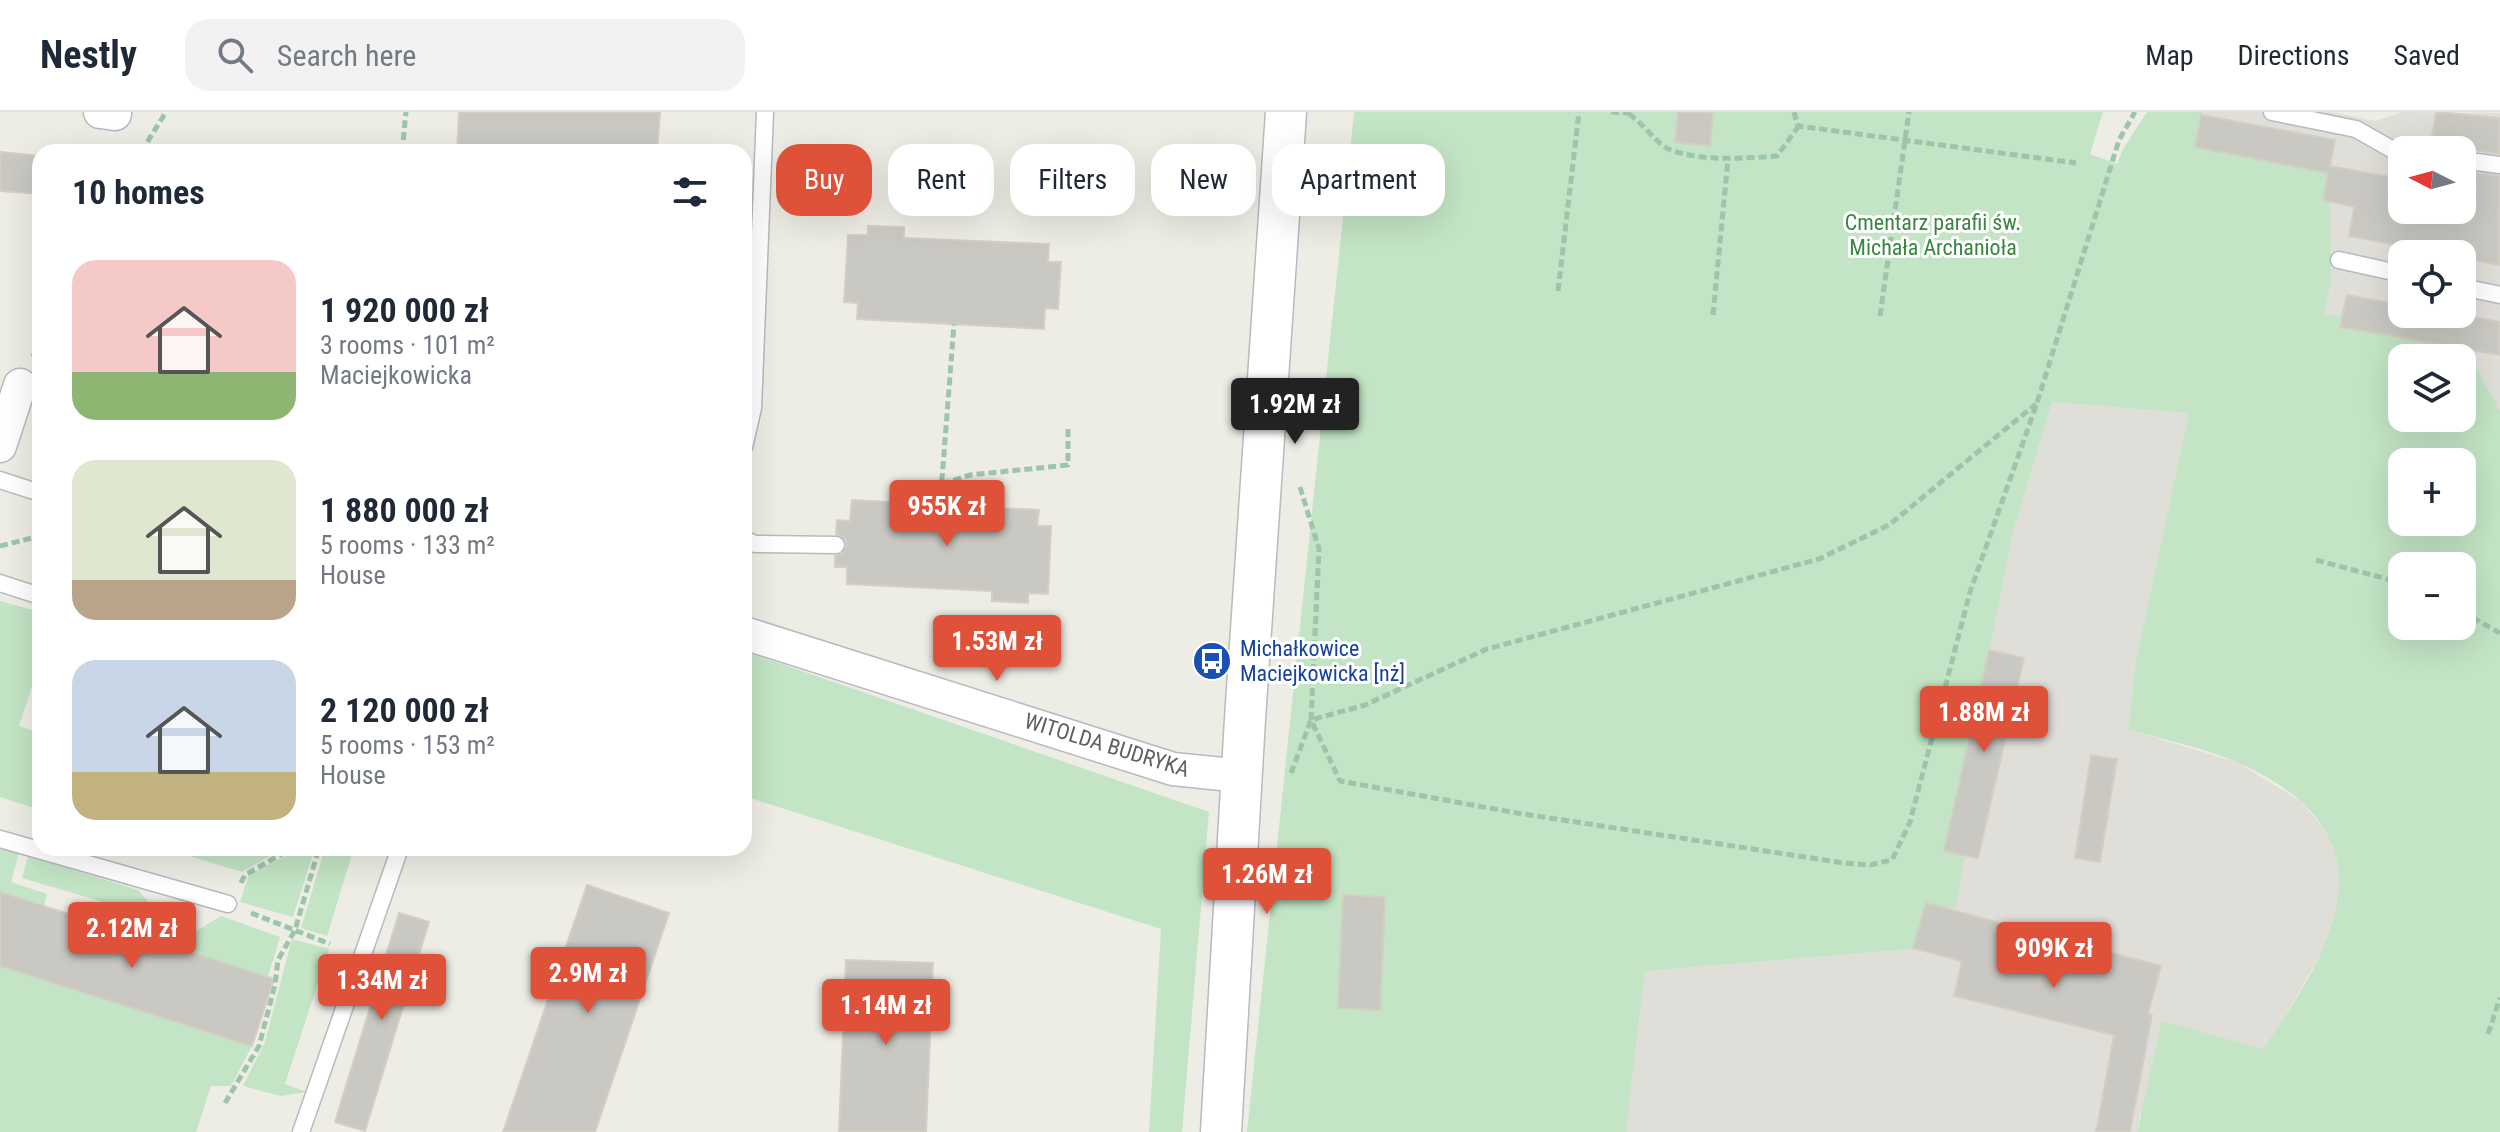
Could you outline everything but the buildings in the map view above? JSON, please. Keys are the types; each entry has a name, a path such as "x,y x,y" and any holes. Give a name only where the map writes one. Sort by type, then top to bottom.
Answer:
{"street":[{"path":"1221,1132 1286,112"},
{"path":"0,446 20,385"},
{"name":"WITOLDA BUDRYKA","path":"752,636 1241,792"}],"lane":[{"path":"752,412 765,112"},
{"path":"2272,112 2356,129 2388,145"},
{"path":"2476,162 2500,165"},
{"path":"2339,260 2388,271"},
{"path":"2476,290 2500,295"},
{"path":"0,480 32,490"},
{"path":"752,543 836,545"},
{"path":"0,583 32,593"},
{"path":"0,839 32,848"},
{"path":"60,856 228,904"},
{"path":"301,1132 397,856"}],"path":[{"path":"146,144 166,112"},
{"path":"403,144 406,112"},
{"path":"1558,291 1579,112"},
{"path":"1611,112 1630,113 1669,150 1728,159 1777,156 1798,126"},
{"path":"1794,112 1798,126"},
{"path":"1880,316 1909,112"},
{"path":"1311,720 1340,781 1517,813 1844,863 1870,865 1892,860 1910,822 1970,592 2037,403 2119,140 2135,112"},
{"path":"1798,126 2076,163"},
{"path":"1713,315 1728,159"},
{"path":"940,505 954,324"},
{"path":"1311,720 1365,705 1487,649 1819,559 1889,525 2037,403"},
{"path":"942,484 970,475 1068,465 1068,425"},
{"path":"1291,773 1311,720 1319,549 1298,475"},
{"path":"0,546 32,538"},
{"path":"2316,560 2388,579"},
{"path":"2476,620 2500,633"},
{"path":"278,856 245,875 235,898 228,904 330,944"},
{"path":"225,1103 259,1046 275,985 278,960 295,930 317,856"},
{"path":"2488,1034 2500,998"}],"shaded area":[{"path":"2201,112 2330,112 2376,121 2402,112 2500,113 2500,411 2476,367 2476,344 2437,344 2340,327 2325,314 2331,278 2330,202 2195,147"},
{"path":"2052,402 2189,413 2136,661 2128,729 2239,763 2300,801 2332,837 2341,883 2329,939 2283,1020 2263,1050 2140,1114 2137,1132 1626,1132 1645,971 1949,946 1980,771 1990,649 2013,533"}],"green space":[{"name":"Cmentarz parafii św. Michała Archanioła","path":"1354,112 2103,112 2090,154 2117,164 2147,112 2202,112 2195,147 2328,173 2323,200 2330,202 2331,279 2325,314 2342,317 2341,327 2438,344 2388,344 2388,432 2476,432 2476,367 2500,411 2500,1132 2137,1132 2162,1021 2263,1049 2313,968 2330,929 2338,892 2336,856 2320,822 2288,791 2239,763 2128,729 2136,661 2189,413 2052,402 2013,533 1990,649 1980,771 1949,946 1645,971 1626,1132 1247,1132 1343,216 1445,216 1445,144 1351,144"},
{"path":"0,601 32,610 32,687 19,726 32,730 32,807 0,797"},
{"path":"752,654 1209,812 1182,1132 1149,1132 1161,929 752,799"},
{"path":"0,848 19,853 11,882 47,894 44,906 0,892"},
{"path":"28,856 138,890 164,920 22,878"},
{"path":"189,856 270,856 242,872"},
{"path":"285,856 312,856 293,917 240,902 249,875"},
{"path":"323,856 352,856 327,936 301,928"},
{"path":"221,916 280,937 268,977 183,950 188,936"},
{"path":"292,939 329,949 285,1084 307,1092 280,1096 243,1086 265,1042"},
{"path":"0,966 252,1046 231,1086 211,1086 196,1132 0,1132"}],"place":[{"name":"Michałkowice Maciejkowicka [nż]","path":"1212,661"}]}
